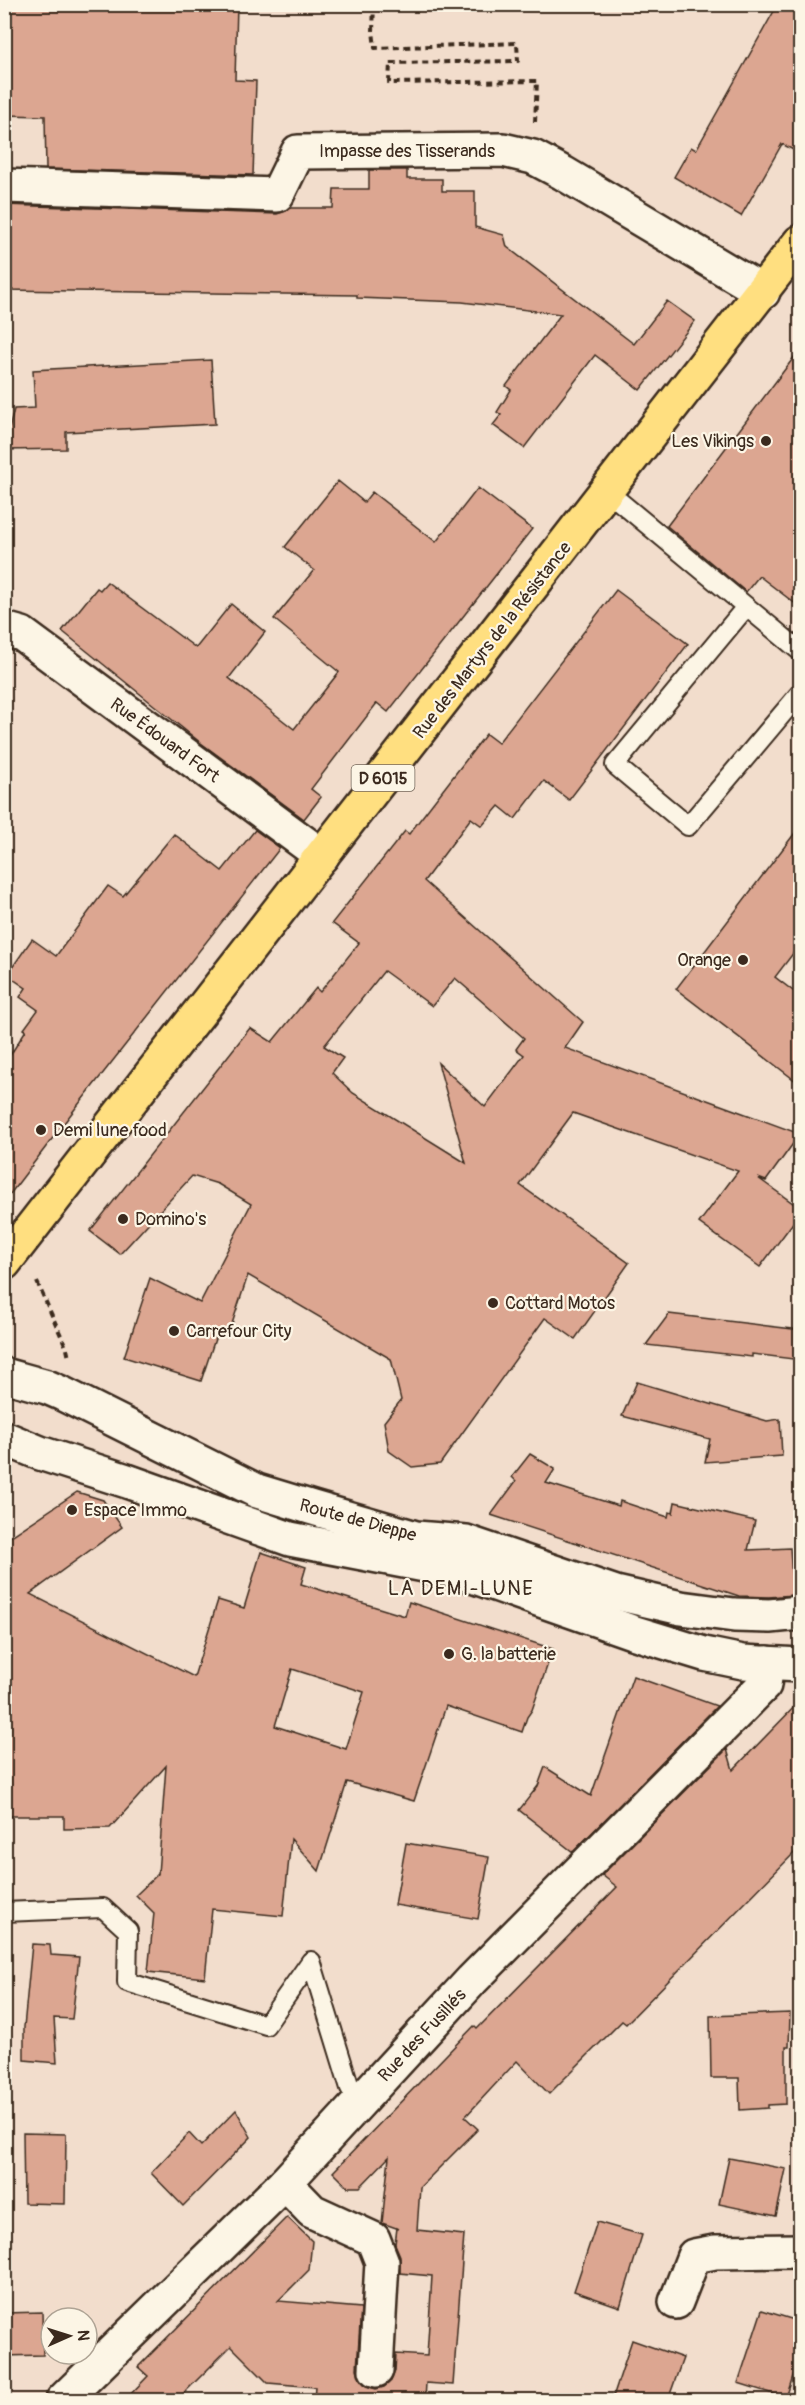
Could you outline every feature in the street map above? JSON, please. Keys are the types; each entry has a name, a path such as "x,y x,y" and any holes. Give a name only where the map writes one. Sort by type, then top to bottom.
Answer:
{"main road":[{"name":"Rue des Martyrs de la Résistance","path":"4,1263 801,242"}],"street":[{"name":"Impasse des Tisserands","path":"4,186 277,195 298,152 503,150 533,157 563,172 763,292"},
{"name":"Rue Édouard Fort","path":"4,629 22,634 322,856"},
{"name":"Route de Dieppe","path":"4,1375 63,1394 257,1491 313,1508 416,1538 466,1542 616,1593 681,1608 734,1615 801,1614"},
{"name":"Route de Dieppe","path":"4,1438 40,1453 127,1481 290,1539 461,1572 632,1632 704,1654 743,1662 801,1665"},
{"name":"Rue des Fusillés","path":"63,2400 285,2183 481,1972 764,1685 767,1663"},
{"path":"285,2183 312,2211 373,2240 382,2262 376,2370"},
{"path":"676,2302 694,2256 715,2252 801,2251"}],"lane":[{"path":"608,492 801,651"},
{"path":"746,607 615,765 688,826 801,693"},
{"path":"4,1912 103,1908 128,1931 127,1982 266,2025 312,1961 350,2088 366,2096"}],"path":[{"path":"374,4 375,48 517,43 518,61 390,63 389,83 537,81 533,157"},
{"path":"41,1290 67,1349 69,1357 66,1362"}],"building":[{"path":"4,4 237,4 235,80 256,81 253,175 46,169 45,116 4,115"},
{"path":"778,4 801,4 801,154 782,144 741,216 674,177 691,147 696,150"},
{"path":"369,170 407,170 407,179 442,179 442,191 475,191 475,227 504,235 507,247 634,344 667,301 695,321 640,390 595,355 524,448 493,425 501,415 497,412 511,390 506,386 561,314 462,302 357,298 357,295 4,290 4,205 277,214 290,208 333,208 334,189 369,189"},
{"name":"Les Vikings","path":"801,348 801,608 759,576 746,592 667,526"},
{"path":"211,360 215,424 66,432 66,449 4,450 14,409 35,408 33,370"},
{"path":"338,481 364,502 372,492 436,542 478,488 532,529 388,712 377,703 311,789 321,797 304,819 201,743 62,631 97,588 100,590 107,582 196,648 231,604 265,632 229,678 294,729 339,672 274,619 314,570 285,547"},
{"path":"616,590 688,644 569,800 544,781 515,819 499,806 482,826 471,818 424,881 583,1022 565,1048 800,1134 766,1181 758,1178 801,1209 801,1212 760,1267 699,1223 738,1171 573,1113 520,1185 629,1263 575,1339 545,1318 440,1464 412,1467 389,1451 384,1422 401,1400 391,1359 248,1275 228,1336 217,1333 201,1381 124,1357 150,1278 200,1303 251,1204 218,1184 192,1176 120,1254 90,1231 250,1028 272,1042 316,988 320,992 359,943 332,923 405,831 409,834 486,734 498,743","holes":["384,971 432,1006 455,978 524,1038 516,1049 524,1055 485,1107 438,1063 466,1163 353,1093 332,1073 343,1058 324,1046"]},
{"name":"Orange","path":"801,825 801,943 775,977 801,997 801,1085 676,989"},
{"path":"255,830 280,848 4,1202 4,1065 26,1030 24,1029 38,1010 20,997 26,988 7,975 32,939 56,956 108,886 123,896 174,834 222,871"},
{"path":"669,1314 801,1330 801,1360 646,1345"},
{"path":"637,1382 767,1421 780,1419 782,1456 705,1462 710,1439 622,1416"},
{"path":"530,1454 555,1469 546,1483 619,1506 620,1501 668,1517 669,1512 673,1513 675,1502 755,1521 748,1550 790,1548 793,1595 739,1596 491,1515 516,1481 512,1477"},
{"path":"77,1492 103,1500 122,1527 30,1594 194,1677 218,1600 244,1608 261,1552 306,1567 301,1584 405,1616 409,1602 553,1649 522,1732 446,1706 414,1801 347,1782 319,1871 291,1839 283,1916 212,1909 205,1978 148,1972 154,1913 136,1895 158,1874 166,1766 110,1828 64,1829 64,1816 4,1816 4,1541","holes":["292,1669 364,1692 346,1749 275,1726"]},
{"path":"633,1676 717,1706 573,1852 519,1810 538,1786 545,1767 591,1796"},
{"path":"801,1700 801,1846 626,2024 622,2021 549,2094 517,2061 465,2117 478,2129 420,2187 417,2230 464,2235 453,2385 426,2383 425,2400 314,2400 315,2387 268,2383 231,2346 177,2400 125,2400 148,2376 138,2367 287,2217 312,2241 309,2270 278,2301 361,2308 357,2369 360,2379 366,2386 376,2389 384,2387 391,2381 395,2371 396,2354 427,2356 432,2276 400,2273 400,2256 395,2244 397,2228 382,2223 389,2157 360,2187 348,2187 333,2172 474,2026 477,2029 617,1887 602,1875 727,1749 733,1770"},
{"path":"406,1843 489,1857 478,1919 395,1905"},
{"path":"32,1944 50,1945 51,1955 79,1957 72,2019 54,2018 57,2063 24,2060 24,2027"},
{"path":"790,2013 789,2047 786,2047 786,2104 740,2110 739,2078 711,2078 710,2016"},
{"path":"236,2110 251,2137 183,2206 151,2173 189,2133 201,2146"},
{"path":"23,2133 66,2134 65,2204 24,2203"},
{"path":"729,2158 786,2169 776,2216 719,2204"},
{"path":"597,2222 642,2235 620,2307 574,2291"},
{"path":"762,2310 801,2322 801,2351 786,2398 738,2383"},
{"path":"39,2312 39,2355 4,2356 4,2313"},
{"path":"632,2340 683,2358 668,2400 612,2400"}],"place":[{"name":"Les Vikings","path":"766,441"},
{"name":"Orange","path":"743,960"},
{"name":"Demi lune food","path":"41,1130"},
{"name":"Domino's","path":"123,1219"},
{"name":"Cottard Motos","path":"493,1303"},
{"name":"Carrefour City","path":"174,1331"},
{"name":"Espace Immo","path":"72,1510"},
{"name":"G. la batterie","path":"449,1654"}],"district":[{"name":"LA DEMI-LUNE","path":"461,1588"}]}
